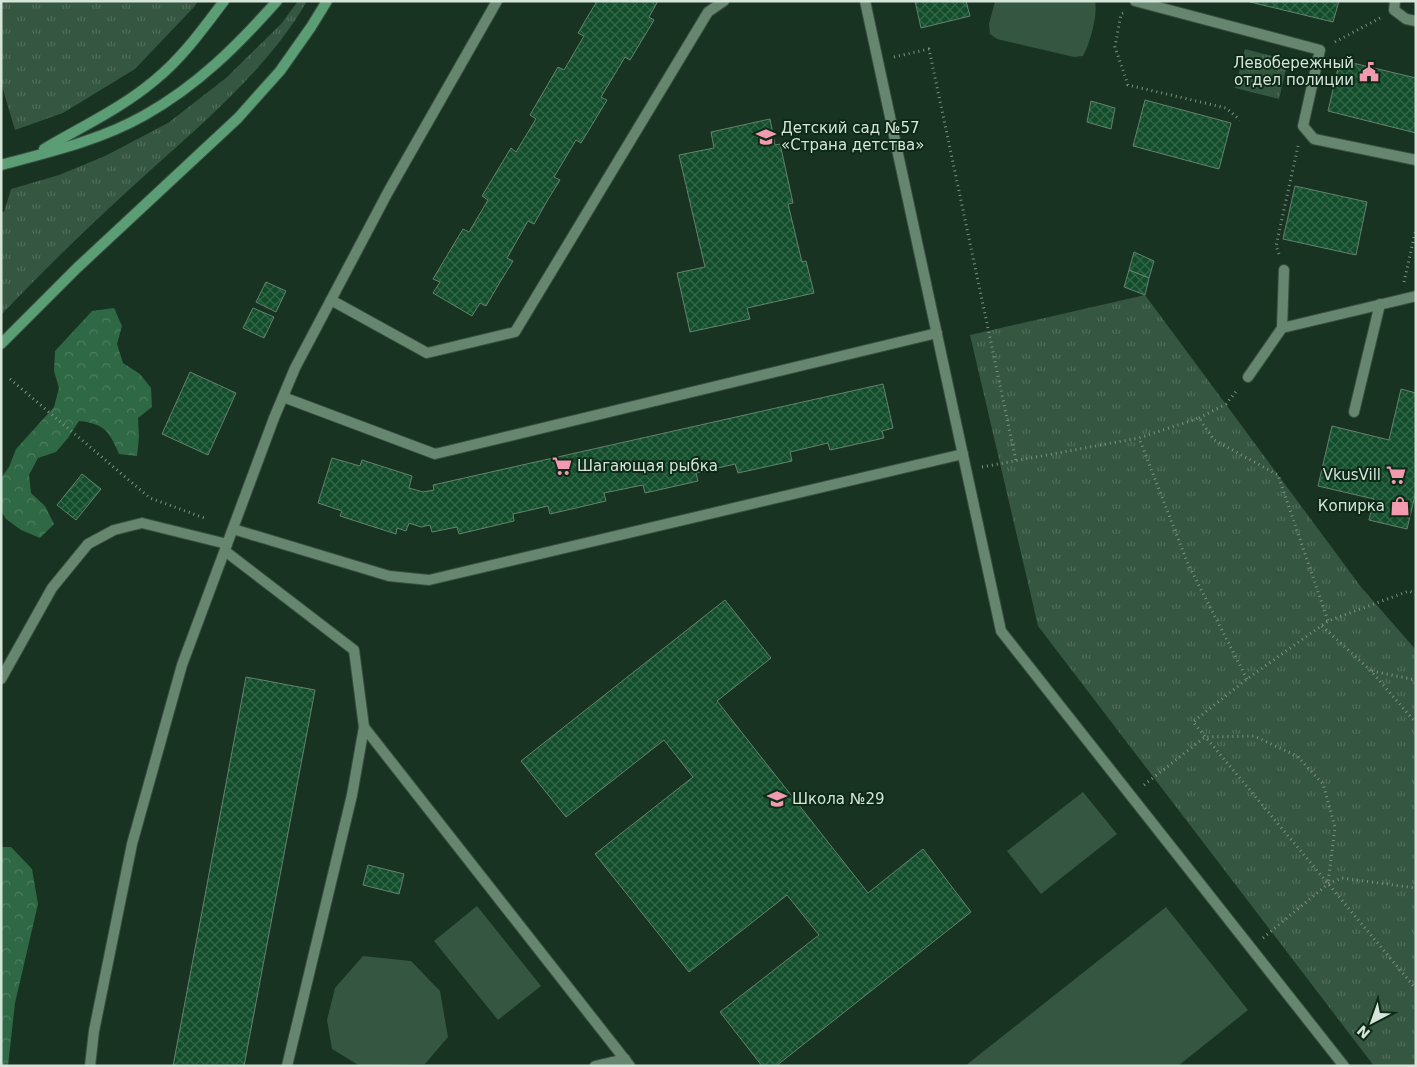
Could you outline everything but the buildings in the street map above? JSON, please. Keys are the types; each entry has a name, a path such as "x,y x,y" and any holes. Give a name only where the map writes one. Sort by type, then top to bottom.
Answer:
{"street":[{"path":"30,157 122,104 155,80 183,54 224,1"},
{"path":"1,165 98,136 144,116 214,67 251,31 278,1"},
{"path":"1,344 77,268 238,118 280,72 311,27 326,1"},
{"path":"90,1066 94,1031 132,844 182,665 283,397 296,368 388,192 497,1"},
{"path":"331,300 427,353 515,332 708,12 724,1"},
{"path":"865,1 1002,631 1344,1066"},
{"path":"1135,2 1320,50 1303,126 1314,139 1416,160"},
{"path":"1394,6 1406,19 1416,21"},
{"path":"1248,377 1282,328 1284,270"},
{"path":"1282,328 1416,296"},
{"path":"1354,412 1380,304"},
{"path":"283,397 435,454 937,333"},
{"path":"233,529 389,576 429,580 963,454"},
{"path":"1,679 52,588 88,544 114,530 142,523 226,548 354,650 364,727 352,795 286,1066"},
{"path":"364,727 627,1063"},
{"path":"594,1066 627,1063"}],"path":[{"path":"1135,2 1121,14 1115,47 1128,85 1226,108 1240,120"},
{"path":"1320,50 1394,6"},
{"path":"878,61 929,49 1016,461"},
{"path":"1284,270 1276,246 1298,145"},
{"path":"1400,300 1416,229"},
{"path":"967,470 1139,438 1199,418 1226,404 1248,377"},
{"path":"10,379 150,498 233,529"},
{"path":"1199,418 1214,440 1278,475 1328,621"},
{"path":"1139,438 1188,564 1247,679"},
{"path":"1416,594 1409,591 1328,621 1247,679 1192,722 1416,990"},
{"path":"1322,626 1371,670 1416,723"},
{"path":"1371,670 1416,680"},
{"path":"1132,796 1205,737 1254,736 1297,756 1322,784 1335,827 1328,884"},
{"path":"1251,948 1328,884 1342,878 1416,888"}],"green space":[{"path":"1,1 198,1 135,69 63,113 15,130 1,83"},
{"path":"298,1 307,1 290,28 249,77 226,101 81,235 1,315 1,212 4,212 11,189 59,175 105,156 168,123 226,78 281,24"},
{"path":"995,1 1095,1 1093,29 1083,56 1074,57 997,39 990,34 989,24"},
{"path":"1245,49 1288,60 1279,99 1235,88"},
{"path":"1145,295 1361,587 1416,650 1416,1066 1374,1066 1038,626 970,335"},
{"path":"114,308 122,326 117,344 123,363 140,374 151,388 152,407 138,418 137,456 119,454 105,430 95,424 79,421 56,452 38,458 29,475 31,493 45,506 54,524 40,538 21,530 6,519 1,511 1,478 9,467 16,449 54,407 59,388 54,371 55,351 92,311"},
{"path":"1083,792 1117,834 1041,894 1007,851"},
{"path":"1,847 11,847 32,869 38,904 15,1003 8,1066 1,1066"},
{"path":"477,906 541,986 498,1020 434,941"},
{"path":"1166,907 1248,1010 1178,1066 965,1066"},
{"path":"363,956 411,961 440,991 448,1037 425,1064 360,1066 332,1049 327,1020 335,988"}],"place":[{"name":"Левобережный отдел полиции","path":"1369,72"},
{"name":"Детский сад №57 «Страна детства»","path":"766,137"},
{"name":"Шагающая рыбка","path":"562,466"},
{"name":"VkusVill","path":"1396,475"},
{"name":"Копирка","path":"1400,506"},
{"name":"Школа №29","path":"777,799"}]}
